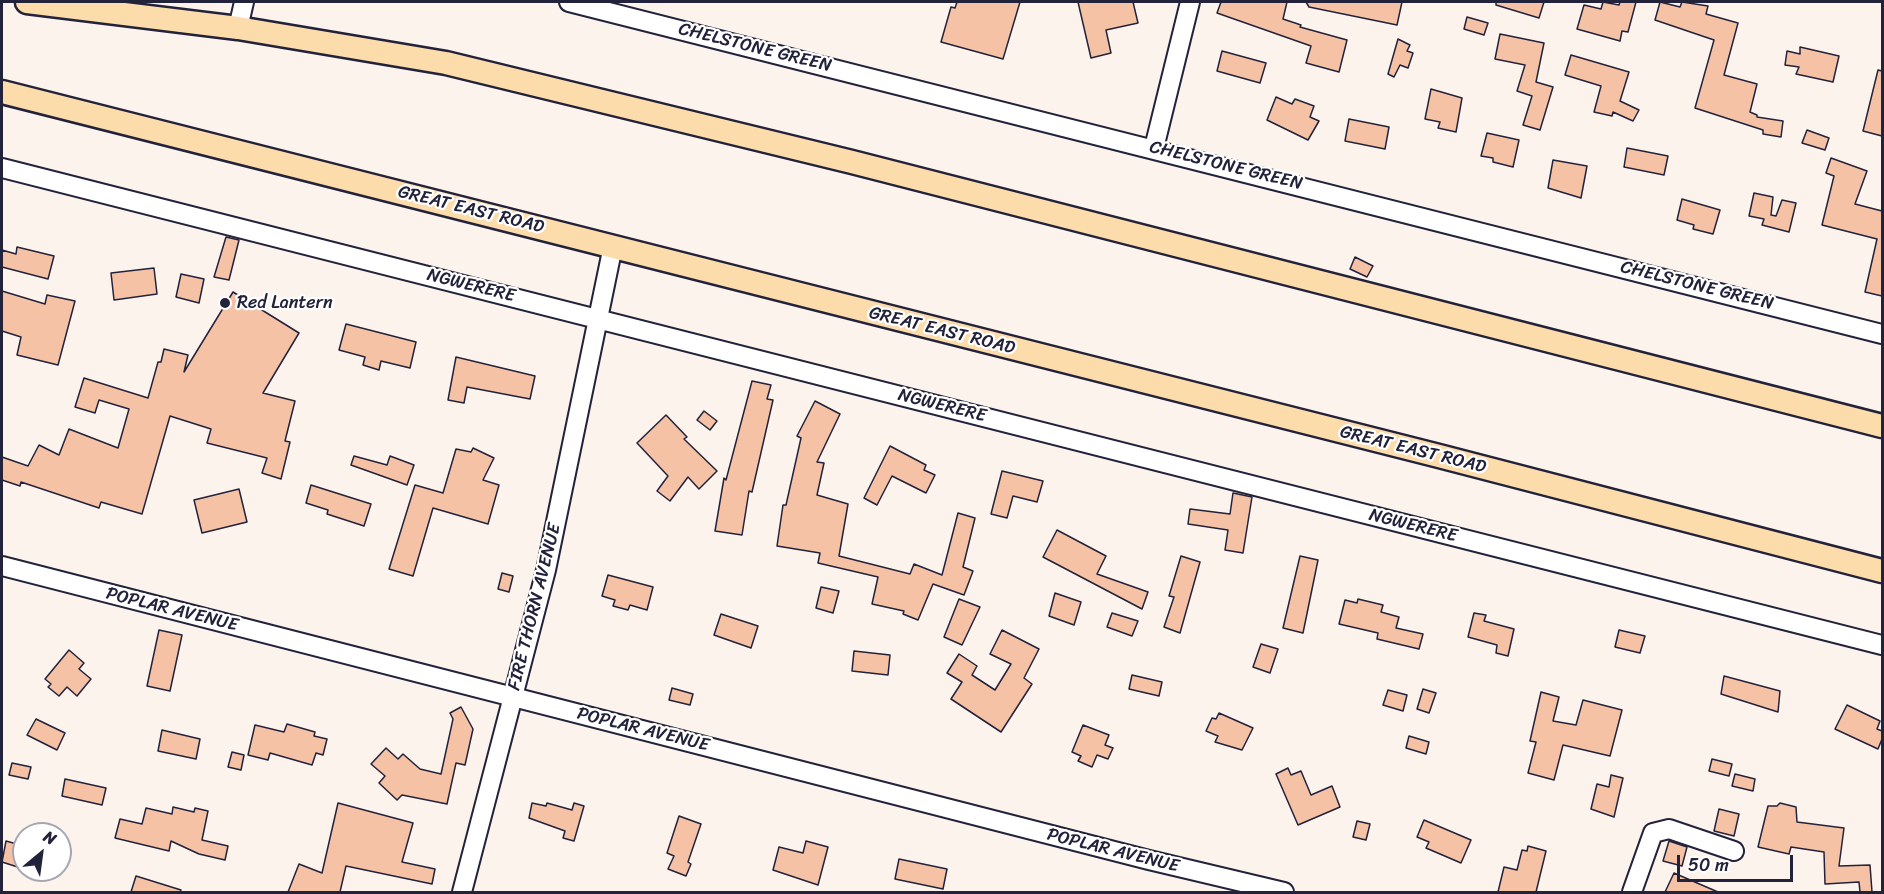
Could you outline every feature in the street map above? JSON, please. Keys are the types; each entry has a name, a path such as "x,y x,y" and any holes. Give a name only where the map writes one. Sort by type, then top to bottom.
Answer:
{"main road":[{"path":"27,2 238,28 446,63 864,165 1882,426"},
{"name":"GREAT EAST ROAD","path":"2,92 614,246 1882,572"}],"street":[{"path":"238,28 244,2"},
{"name":"CHELSTONE GREEN","path":"569,2 1882,333"},
{"path":"1154,148 1190,2"},
{"name":"NGWERERE","path":"2,168 1882,645"},
{"name":"FIRE THORN AVENUE","path":"462,892 546,570 614,246"},
{"name":"POPLAR AVENUE","path":"2,566 1284,892"},
{"path":"1632,892 1653,833 1669,829 1734,851"}],"building":[{"path":"957,2 1020,2 1003,59 941,42 951,7 955,8"},
{"path":"1078,2 1133,2 1138,23 1106,30 1111,53 1091,58"},
{"path":"1221,2 1287,2 1283,19 1301,25 1300,27 1347,40 1339,72 1306,63 1311,46 1217,13"},
{"path":"1306,2 1402,2 1397,25 1309,7"},
{"path":"1496,2 1544,2 1539,18 1496,5"},
{"path":"1603,2 1619,5 1620,2 1636,2 1628,32 1622,31 1620,41 1577,29 1584,5 1601,9"},
{"path":"1660,2 1680,7 1682,2 1708,6 1706,14 1738,23 1724,75 1757,84 1750,112 1757,117 1783,121 1781,137 1763,134 1763,130 1695,108 1714,40 1655,20"},
{"path":"1467,17 1488,23 1484,35 1464,29"},
{"path":"1500,34 1544,43 1536,82 1553,87 1540,130 1523,125 1532,96 1517,91 1525,65 1495,59"},
{"path":"1398,39 1410,45 1407,51 1413,53 1408,68 1400,65 1394,77 1388,74"},
{"path":"1800,47 1839,56 1833,82 1796,74 1799,67 1785,65 1787,51 1800,54"},
{"path":"1222,51 1266,63 1260,83 1217,71"},
{"path":"1571,55 1629,72 1620,101 1639,110 1633,121 1613,112 1612,116 1594,112 1601,86 1565,75"},
{"path":"1878,70 1882,71 1882,136 1863,131"},
{"path":"1431,89 1462,98 1456,132 1438,128 1440,122 1425,119"},
{"path":"1276,97 1292,104 1295,99 1314,106 1310,117 1319,121 1308,140 1267,120"},
{"path":"1349,119 1389,127 1385,149 1345,141"},
{"path":"1807,130 1829,138 1825,150 1802,143"},
{"path":"1487,133 1519,140 1513,167 1493,162 1493,158 1481,156"},
{"path":"1627,148 1668,156 1664,175 1624,167"},
{"path":"1831,158 1867,171 1855,204 1882,211 1882,296 1865,292 1877,239 1822,225 1834,176 1826,173"},
{"path":"1553,160 1587,166 1581,198 1548,188"},
{"path":"1754,193 1773,197 1771,215 1776,216 1782,200 1796,203 1789,232 1762,225 1764,219 1749,216"},
{"path":"1682,199 1720,210 1713,234 1693,229 1694,225 1677,220"},
{"path":"226,237 239,240 229,280 214,277"},
{"path":"17,247 54,256 48,279 2,267 2,250 16,254"},
{"path":"1355,257 1373,266 1367,277 1350,269"},
{"path":"154,268 157,294 114,300 111,273"},
{"path":"181,274 204,279 199,303 176,297"},
{"path":"2,291 45,304 47,295 75,301 58,365 17,355 21,337 2,331"},
{"path":"233,292 299,333 263,393 295,401 285,441 290,442 281,479 262,473 267,458 207,443 211,429 170,416 142,514 101,502 99,508 21,482 20,486 2,480 2,457 28,466 39,445 59,455 69,429 118,448 129,409 99,400 95,413 75,407 84,378 148,398 164,349 188,355 184,372"},
{"path":"346,324 416,342 410,368 381,361 379,370 363,365 365,357 339,350"},
{"path":"456,357 535,376 530,399 467,387 464,403 448,400"},
{"path":"752,381 771,385 767,399 773,400 752,492 749,491 742,535 715,531 724,478 726,480"},
{"path":"815,401 840,414 817,462 824,463 817,495 848,504 839,556 910,574 914,564 942,575 958,513 975,518 963,567 973,571 964,595 933,584 918,620 903,614 904,611 872,604 878,577 818,563 820,553 777,546 783,505 786,505 801,438 797,436"},
{"path":"704,411 717,421 710,430 697,420"},
{"path":"666,415 687,437 684,439 717,471 699,489 688,477 670,501 657,491 668,476 637,443"},
{"path":"890,446 926,465 924,470 935,475 926,493 892,476 877,505 864,498"},
{"path":"473,448 494,458 483,480 499,485 488,524 433,508 413,576 389,569 415,485 443,493 456,449 471,452"},
{"path":"354,456 387,465 390,456 414,465 407,485 351,465"},
{"path":"1002,471 1043,481 1037,502 1013,496 1007,518 991,514"},
{"path":"311,485 371,504 364,526 327,514 328,510 306,503"},
{"path":"239,489 247,522 202,533 194,500"},
{"path":"1233,493 1252,497 1243,553 1225,550 1228,530 1188,524 1190,509 1230,514"},
{"path":"1057,530 1106,556 1097,574 1148,592 1142,609 1043,557"},
{"path":"1181,556 1200,562 1180,633 1164,627 1174,597 1169,596"},
{"path":"1300,556 1318,560 1303,633 1283,628"},
{"path":"502,573 513,576 509,592 498,589"},
{"path":"608,575 653,587 647,610 630,605 628,610 613,606 615,600 602,596"},
{"path":"821,587 839,591 833,613 816,608"},
{"path":"1055,593 1081,602 1074,625 1049,616"},
{"path":"959,599 980,607 962,645 944,637"},
{"path":"1358,599 1383,605 1381,612 1399,617 1396,628 1423,634 1419,649 1377,639 1378,633 1339,624 1345,600 1357,603"},
{"path":"1112,613 1138,621 1132,636 1107,627"},
{"path":"1474,613 1486,615 1484,621 1514,629 1508,656 1496,653 1497,645 1468,637"},
{"path":"721,614 758,626 751,648 714,635"},
{"path":"159,630 182,635 170,691 147,686"},
{"path":"1002,630 1039,649 1024,678 1032,684 1001,732 951,699 962,682 947,673 959,654 977,666 972,675 995,690 1011,664 990,654"},
{"path":"1619,630 1645,636 1640,653 1615,647"},
{"path":"1261,644 1278,649 1270,673 1253,667"},
{"path":"69,650 84,663 79,669 91,679 77,696 67,687 59,696 48,687 51,684 45,679"},
{"path":"854,651 890,655 888,675 852,671"},
{"path":"1132,675 1162,682 1159,696 1129,689"},
{"path":"1724,676 1780,691 1778,712 1721,694"},
{"path":"672,688 693,694 690,705 669,700"},
{"path":"1423,689 1436,693 1429,713 1417,709"},
{"path":"1388,690 1407,695 1403,711 1383,705"},
{"path":"1541,692 1559,697 1553,721 1576,725 1583,700 1622,710 1610,756 1563,745 1554,780 1528,773 1536,742 1530,741"},
{"path":"1847,705 1880,721 1877,729 1882,731 1882,739 1878,749 1835,729"},
{"path":"461,707 473,729 465,765 456,763 447,804 402,795 397,800 379,783 385,776 371,764 386,748 398,759 403,754 420,769 441,774 453,719 450,713"},
{"path":"1219,713 1253,728 1242,750 1215,742 1218,736 1206,731 1212,718 1216,719"},
{"path":"36,719 65,733 57,750 27,735"},
{"path":"287,724 315,732 314,736 327,739 323,755 316,753 312,765 270,753 268,760 248,755 255,725 284,732"},
{"path":"1083,725 1109,735 1105,745 1113,748 1108,759 1097,755 1092,767 1078,761 1081,756 1072,752"},
{"path":"162,730 200,739 196,759 158,751"},
{"path":"1409,736 1429,742 1426,754 1406,748"},
{"path":"232,752 244,755 241,770 228,767"},
{"path":"1712,759 1732,764 1729,776 1709,771"},
{"path":"12,763 31,767 28,779 9,775"},
{"path":"1288,768 1291,775 1301,771 1311,795 1332,786 1340,807 1298,825 1276,774"},
{"path":"1735,774 1755,779 1753,791 1732,786"},
{"path":"1611,775 1623,778 1614,817 1591,809 1597,784 1609,787"},
{"path":"65,779 106,788 102,805 62,796"},
{"path":"338,803 413,823 402,862 435,869 432,884 346,866 340,892 288,892 299,864 322,873"},
{"path":"532,803 546,806 547,803 572,810 574,803 584,806 574,841 563,838 565,831 529,818"},
{"path":"1780,803 1796,807 1797,822 1844,828 1839,866 1870,865 1872,892 1860,892 1859,882 1825,884 1824,852 1791,847 1789,854 1758,847 1768,806 1777,806"},
{"path":"173,807 194,812 195,808 208,811 202,840 228,846 225,860 199,854 171,841 169,851 115,838 120,819 142,824 146,808 172,814"},
{"path":"1719,809 1739,814 1734,836 1714,831"},
{"path":"679,816 701,824 688,862 691,864 686,876 668,869 674,856 667,853"},
{"path":"1424,820 1471,840 1461,863 1426,848 1429,842 1417,837"},
{"path":"1357,821 1370,824 1366,840 1353,837"},
{"path":"6,841 12,843 12,865 2,862"},
{"path":"806,841 828,847 818,885 773,870 779,847 803,853"},
{"path":"1669,841 1687,847 1682,866 1663,861"},
{"path":"1528,846 1546,851 1536,892 1498,892 1504,867 1517,870 1522,850 1527,851"},
{"path":"899,859 947,869 943,889 895,879"},
{"path":"1674,873 1718,892 1665,892"},
{"path":"136,876 181,890 180,892 131,892"}],"place":[{"name":"Red Lantern","path":"225,303"}]}
